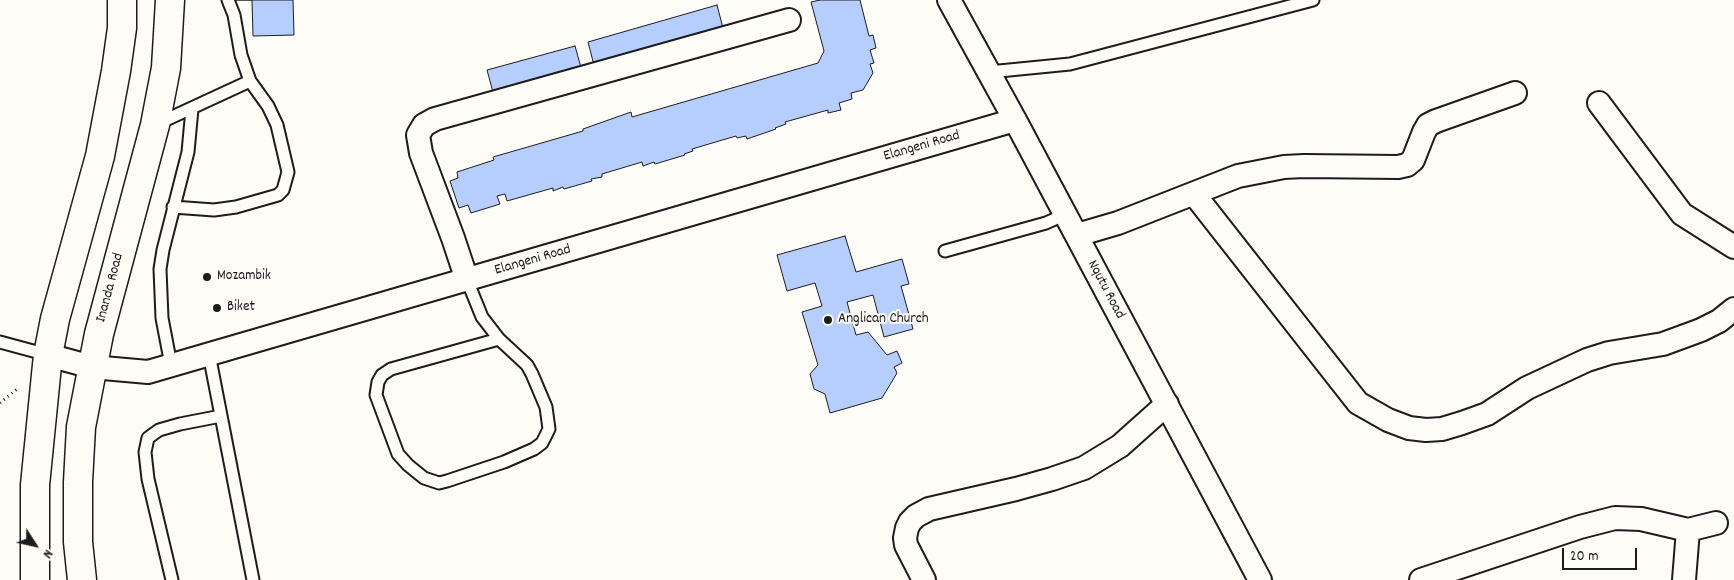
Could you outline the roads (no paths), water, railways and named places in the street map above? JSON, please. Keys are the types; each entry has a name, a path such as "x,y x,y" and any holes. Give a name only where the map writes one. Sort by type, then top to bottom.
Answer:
{"main road":[{"path":"35,580 35,485 48,355 54,319 100,156 116,71 122,28 122,0"},
{"name":"Inanda Road","path":"82,580 78,542 78,482 81,427 99,334 155,125 166,68 170,0"}],"street":[{"name":"Nqutu Road","path":"949,0 1016,120 1260,580"},
{"path":"466,280 453,238 421,153 418,135 424,125 435,119 789,20"},
{"path":"1077,235 1118,223 1238,176 1284,167 1304,166 1398,168 1407,165 1413,160 1428,126 1436,121 1515,93"},
{"path":"1599,103 1682,214 1734,247"},
{"name":"Elangeni Road","path":"48,355 92,367 148,372 1016,120"},
{"path":"1194,194 1358,403 1388,420 1409,428 1442,429 1462,424 1487,414 1527,388 1587,360 1609,353 1663,344 1701,330 1734,309"},
{"path":"924,580 906,545 905,538 910,522 916,516 929,509 1016,490 1084,468 1120,446 1167,404"},
{"path":"1421,580 1580,527 1615,518 1641,519 1688,530 1716,523"},
{"path":"1684,580 1688,530"}],"lane":[{"path":"173,206 206,210 236,207 278,194 283,190 288,172 277,126 268,106 250,81 241,55 234,15 228,0"},
{"path":"989,72 1070,64 1313,0"},
{"path":"155,125 250,81"},
{"path":"172,365 162,318 160,269 173,206 188,152 192,109"},
{"path":"945,251 1046,223 1066,214"},
{"path":"466,280 482,317 499,339 527,365 532,374 546,407 548,434 542,443 534,449 504,462 439,483 424,478 398,454 376,395 378,382 382,375 391,369 499,339"},
{"path":"0,342 48,355"},
{"path":"209,354 253,580"},
{"path":"172,580 148,479 145,452 148,438 158,430 221,416"}],"place":[{"name":"Mozambik","path":"207,277"},
{"name":"Biket","path":"217,308"},
{"name":"Anglican Church","path":"828,320"}]}
